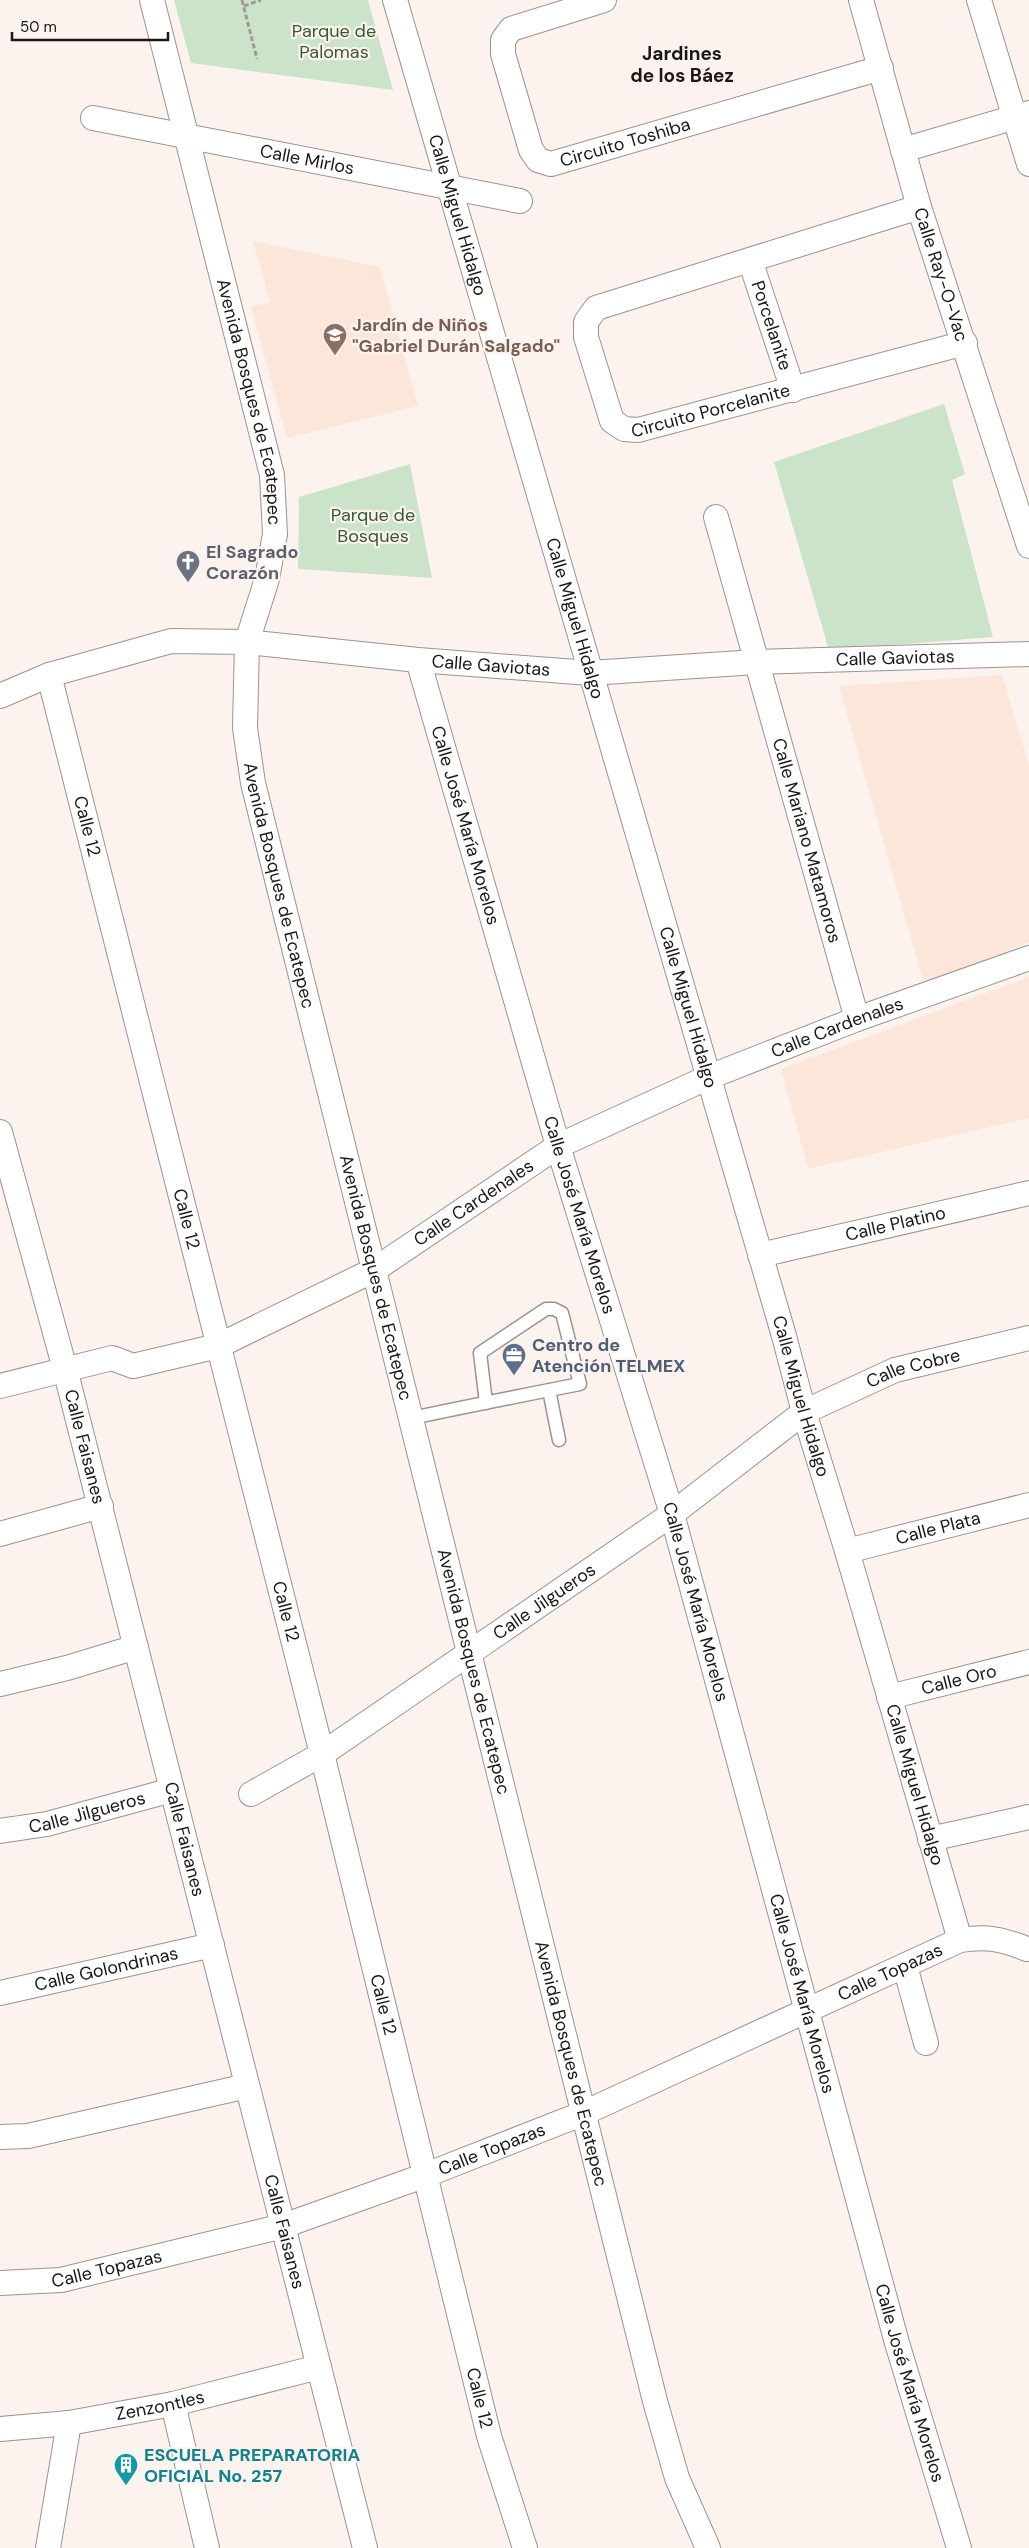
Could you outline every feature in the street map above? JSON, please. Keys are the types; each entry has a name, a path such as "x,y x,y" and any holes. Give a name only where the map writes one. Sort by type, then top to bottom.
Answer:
{"street":[{"name":"Avenida Bosques de Ecatepec","path":"152,0 272,475 275,534 267,579 247,642 245,728 252,783 412,1418 655,2401 677,2478 708,2548"},
{"name":"Calle Miguel Hidalgo","path":"395,0 709,1078 804,1412 847,1551 960,1940"},
{"name":"Circuito Toshiba","path":"604,0 511,30 504,40 503,54 531,150 538,160 551,164 881,68"},
{"name":"Calle Ray-O-Vac","path":"861,0 919,208 965,342 1029,546"},
{"path":"979,0 1022,116 1029,164"},
{"path":"903,150 1022,116"},
{"name":"Calle Mirlos","path":"93,118 520,201"},
{"name":"Circuito Porcelanite","path":"919,208 596,308 586,322 586,336 612,420 624,429 638,430 793,390 965,342"},
{"name":"Porcelanite","path":"750,260 793,390"},
{"name":"Calle Mariano Matamoros","path":"716,517 857,1019"},
{"name":"Calle Gaviotas","path":"0,696 49,675 171,641 247,642 418,660 590,673 756,662 1029,654"},
{"name":"Calle José María Morelos","path":"418,660 558,1146 672,1514 897,2343 959,2548"},
{"name":"Calle 12","path":"49,675 322,1754 489,2436 525,2548"},
{"name":"Calle Cardenales","path":"0,1386 65,1369 122,1362 218,1346 374,1270 558,1146 709,1078 857,1019 1029,958"},
{"name":"Calle Faisanes","path":"0,1132 3,1157 65,1369 365,2548"},
{"name":"Calle Platino","path":"760,1255 1029,1192"},
{"name":"Calle Cobre","path":"804,1412 895,1370 1029,1338"},
{"name":"Calle Jilgueros","path":"251,1794 322,1754 672,1514 804,1412"},
{"name":"Calle Plata","path":"847,1551 1029,1505"},
{"path":"0,1534 100,1506"},
{"path":"0,1684 67,1668 136,1647"},
{"name":"Calle Oro","path":"889,1697 1029,1662"},
{"name":"Calle Jilgueros","path":"0,1831 47,1824 172,1790"},
{"path":"930,1839 1029,1817"},
{"path":"960,1940 981,1937 1002,1939 1028,1952"},
{"name":"Calle Topazas","path":"0,2283 62,2280 283,2226 426,2175 584,2113 960,1940"},
{"name":"Calle Golondrinas","path":"0,1993 212,1945"},
{"path":"905,1966 926,2044"},
{"path":"0,2137 28,2136 247,2086"},
{"name":"Zenzontles","path":"0,2429 69,2424 173,2404 319,2367"},
{"path":"173,2404 207,2548"},
{"path":"48,2548 69,2424"}],"lane":[{"path":"412,1418 580,1384 562,1313 554,1309 546,1310 480,1353 486,1403"},
{"path":"549,1390 559,1440"}],"path":[{"path":"242,0 258,59"},
{"path":"244,6 261,0"}],"shaded area":[{"name":"Jardín de Niños \"Gabriel Durán Salgado\"","path":"253,241 380,267 418,406 287,438 251,307 270,302"},
{"path":"1002,675 1029,766 1029,942 924,984 839,686"},
{"path":"1029,977 1029,1118 808,1169 781,1069"}],"green space":[{"name":"Parque de Palomas","path":"174,0 368,0 393,90 191,63"},
{"path":"944,404 965,474 952,480 993,637 829,650 774,462"},
{"name":"Parque de Bosques","path":"410,464 432,578 298,569 299,497"}],"place":[{"name":"Jardín de Niños \"Gabriel Durán Salgado\"","path":"335,356"},
{"name":"El Sagrado Corazón","path":"188,583"},
{"name":"Centro de Atención TELMEX","path":"514,1376"},
{"name":"ESCUELA PREPARATORIA OFICIAL No. 257","path":"126,2486"}],"district":[{"name":"Jardines de los Báez","path":"682,64"}]}
